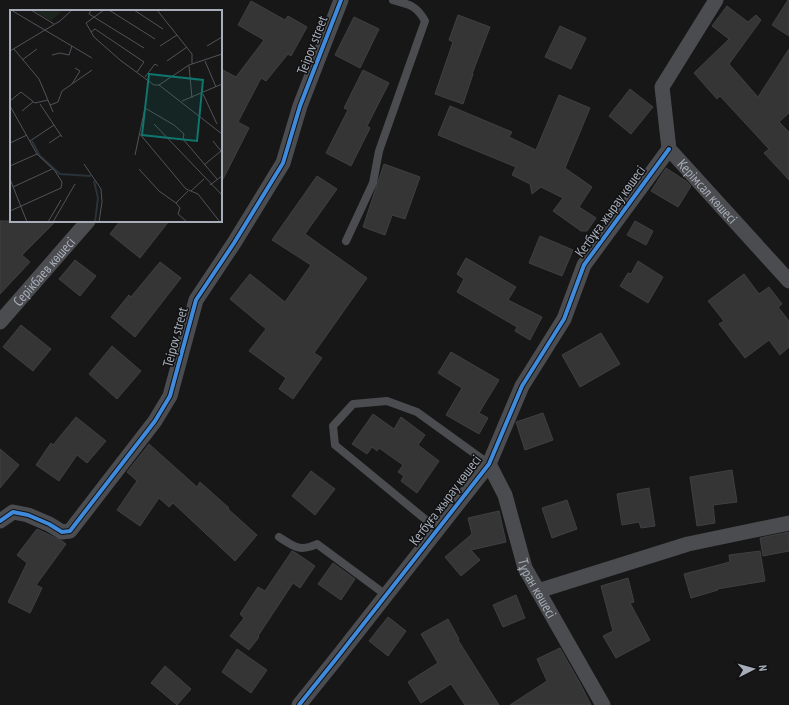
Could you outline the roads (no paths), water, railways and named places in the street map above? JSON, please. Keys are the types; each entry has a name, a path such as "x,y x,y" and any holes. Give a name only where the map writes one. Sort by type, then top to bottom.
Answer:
{"street":[{"name":"Teipov street","path":"0,521 13,512 28,515 49,524 62,532 70,532 155,421 170,396 196,300 234,243 283,163 300,106 342,0"},
{"name":"Керімсал көшесі","path":"716,0 662,87 668,149 789,281"},
{"name":"Кетбұға жырау көшесі","path":"299,705 489,464 522,386 564,319 584,264 668,149"},
{"name":"Серікбаев көшесі","path":"0,322 87,222"},
{"name":"Тұран көшесі","path":"489,464 505,495 525,568 602,705"},
{"path":"538,591 688,544 789,523"}],"lane":[{"path":"346,241 373,183 379,151 425,21 419,10 408,3 393,0"},
{"path":"438,529 335,445 332,426 353,404 387,401 417,412 489,464"},
{"path":"279,537 301,549 317,544 386,595"}]}
